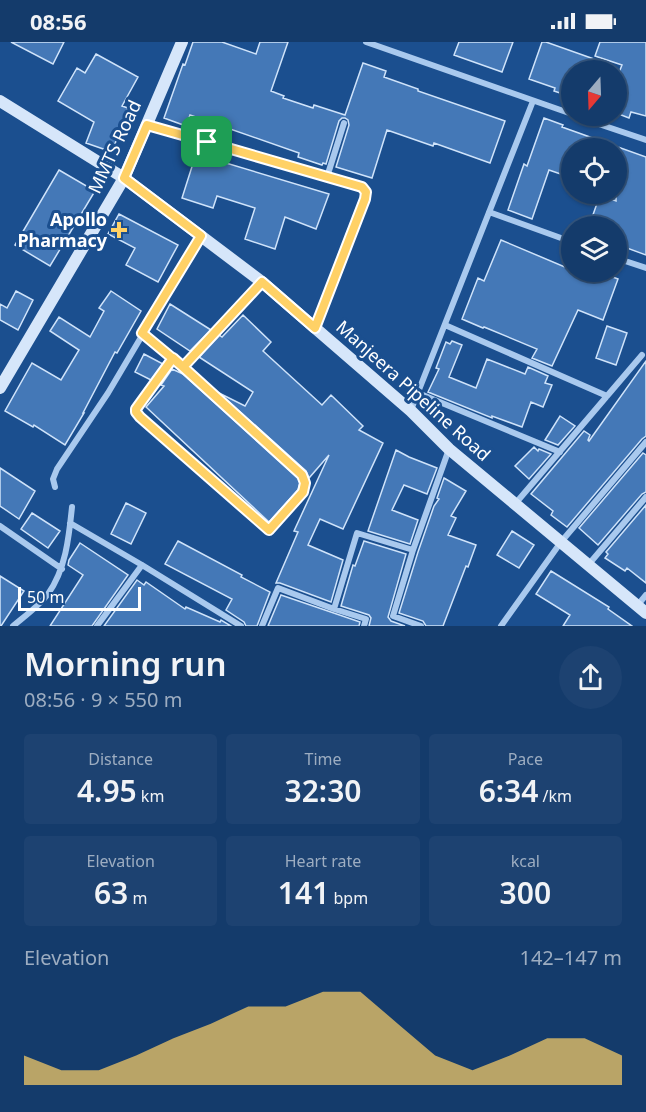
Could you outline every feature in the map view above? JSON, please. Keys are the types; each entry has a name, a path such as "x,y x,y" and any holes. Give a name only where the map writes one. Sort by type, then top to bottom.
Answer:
{"street":[{"name":"MMTS Road","path":"0,388 124,178 182,42"},
{"path":"366,42 561,111"},
{"name":"Manjeera Pipeline Road","path":"0,101 124,178 262,282 411,411 449,449 590,564 641,609"},
{"path":"411,411 533,101"},
{"path":"327,177 344,123"},
{"path":"147,125 362,187 366,192 365,199 315,328"},
{"path":"605,126 646,140"},
{"path":"489,212 561,238"},
{"path":"54,487 53,479 57,469 108,393 201,236"},
{"path":"627,262 646,268"},
{"path":"183,367 262,282"},
{"path":"445,325 607,396"},
{"path":"142,333 173,358 302,475 305,483 303,492 269,530 136,412 173,358"},
{"path":"515,505 642,355"},
{"path":"418,393 560,452"},
{"path":"501,626 561,542 646,442"},
{"path":"421,626 393,616 413,550 449,449"},
{"path":"590,564 646,497"},
{"path":"13,626 48,594 62,569 72,507"},
{"path":"70,523 241,626"},
{"path":"0,526 62,569"},
{"path":"334,609 357,533 413,550"},
{"path":"97,626 142,565"},
{"path":"262,626 278,588 366,619 364,626"},
{"path":"641,609 646,595"}],"building":[{"path":"11,42 64,42 53,64"},
{"path":"193,42 222,42 256,54 260,42 288,42 271,91 284,96 283,98 313,108 314,105 345,115 363,63 386,71 384,77 418,89 418,91 505,121 490,163 434,143 433,146 387,130 372,178 336,167 349,125 345,118 339,121 326,164 322,165 298,157 299,153 190,115 186,126 164,118"},
{"path":"459,42 513,42 502,72 454,55"},
{"path":"542,42 594,59 561,60 561,93 554,91 555,88 529,79"},
{"path":"600,42 646,42 646,116 631,112 629,118 627,117 627,60 607,60 595,56"},
{"path":"96,54 138,77 122,106 128,108 112,152 86,143 94,122 58,101 77,68 85,73"},
{"path":"544,118 593,138 561,138 561,174 549,170 532,219 508,210 524,164 527,166"},
{"path":"627,150 646,157 646,255 627,248 627,216 593,216 597,204 627,204"},
{"path":"196,154 329,194 316,229 285,217 275,249 245,239 255,208 217,196 213,208 182,198"},
{"path":"59,170 95,191 50,266 15,245"},
{"path":"119,214 178,245 158,282 126,265 135,248 108,234"},
{"path":"501,240 561,265 561,282 617,282 603,320 578,310 552,366 532,358 537,349 462,319 478,278 484,281"},
{"path":"16,291 33,300 18,330 0,320 0,304 7,308"},
{"path":"111,291 141,311 117,353 115,352 65,445 34,425 33,427 5,411 32,363 61,380 79,350 50,331 59,317 90,337 104,311 99,308"},
{"path":"170,304 211,330 190,351 157,329"},
{"path":"243,315 271,342 263,351 322,405 331,395 363,426 359,430 383,443 343,529 320,519 308,545 343,560 331,602 276,583 298,532 294,531 329,455 309,478 306,471 219,393 245,406 253,392 199,357 219,335 222,337"},
{"path":"607,326 627,333 616,365 596,358"},
{"path":"452,341 462,345 449,377 476,388 487,359 525,374 528,367 548,376 545,383 552,385 543,407 531,402 522,427 492,416 492,418 428,392 439,369 436,368 446,342 450,344"},
{"path":"144,354 163,364 151,380 135,372"},
{"path":"646,361 646,436 567,527 551,515 553,511 531,494 584,431 590,435 589,441"},
{"path":"172,369 183,374 298,478 300,483 298,490 269,522 146,407 164,386 161,385"},
{"path":"560,416 575,426 558,445 545,440"},
{"path":"534,447 538,451 539,449 551,454 529,479 515,466"},
{"path":"396,450 437,468 427,494 404,485 392,510 418,520 410,544 368,531"},
{"path":"643,453 646,455 646,492 598,545 579,528"},
{"path":"0,468 35,491 19,519 0,506"},
{"path":"444,478 466,491 451,516 456,518 448,535 476,545 443,626 426,626 423,621 399,613 434,506 439,499 437,498"},
{"path":"126,503 146,513 131,544 111,534"},
{"path":"646,505 646,583 627,568 625,571 605,558 608,554 606,552"},
{"path":"32,513 60,531 48,548 21,529"},
{"path":"512,531 534,545 519,568 497,555"},
{"path":"178,541 270,592 257,626 246,626 244,622 226,610 232,599 165,564"},
{"path":"364,541 406,554 388,617 391,621 405,626 369,626 371,618 369,615 341,606 353,565 355,566"},
{"path":"80,543 128,575 92,626 50,626 83,575 68,565"},
{"path":"551,571 609,607 608,609 632,626 563,626 570,615 536,594"},
{"path":"0,576 24,591 1,626 0,626"},
{"path":"137,580 144,585 146,582 185,609 186,607 231,626 104,626"},
{"path":"281,595 360,622 359,626 268,626"}],"place":[{"name":"Apollo Pharmacy","path":"119,230"}],"route":[{"path":"207,142 147,125 124,178 201,236 142,333 183,367 302,475 305,483 303,492 269,530 140,417 136,409 173,358 183,367 262,282 315,328 366,192 362,187 207,142"}]}
